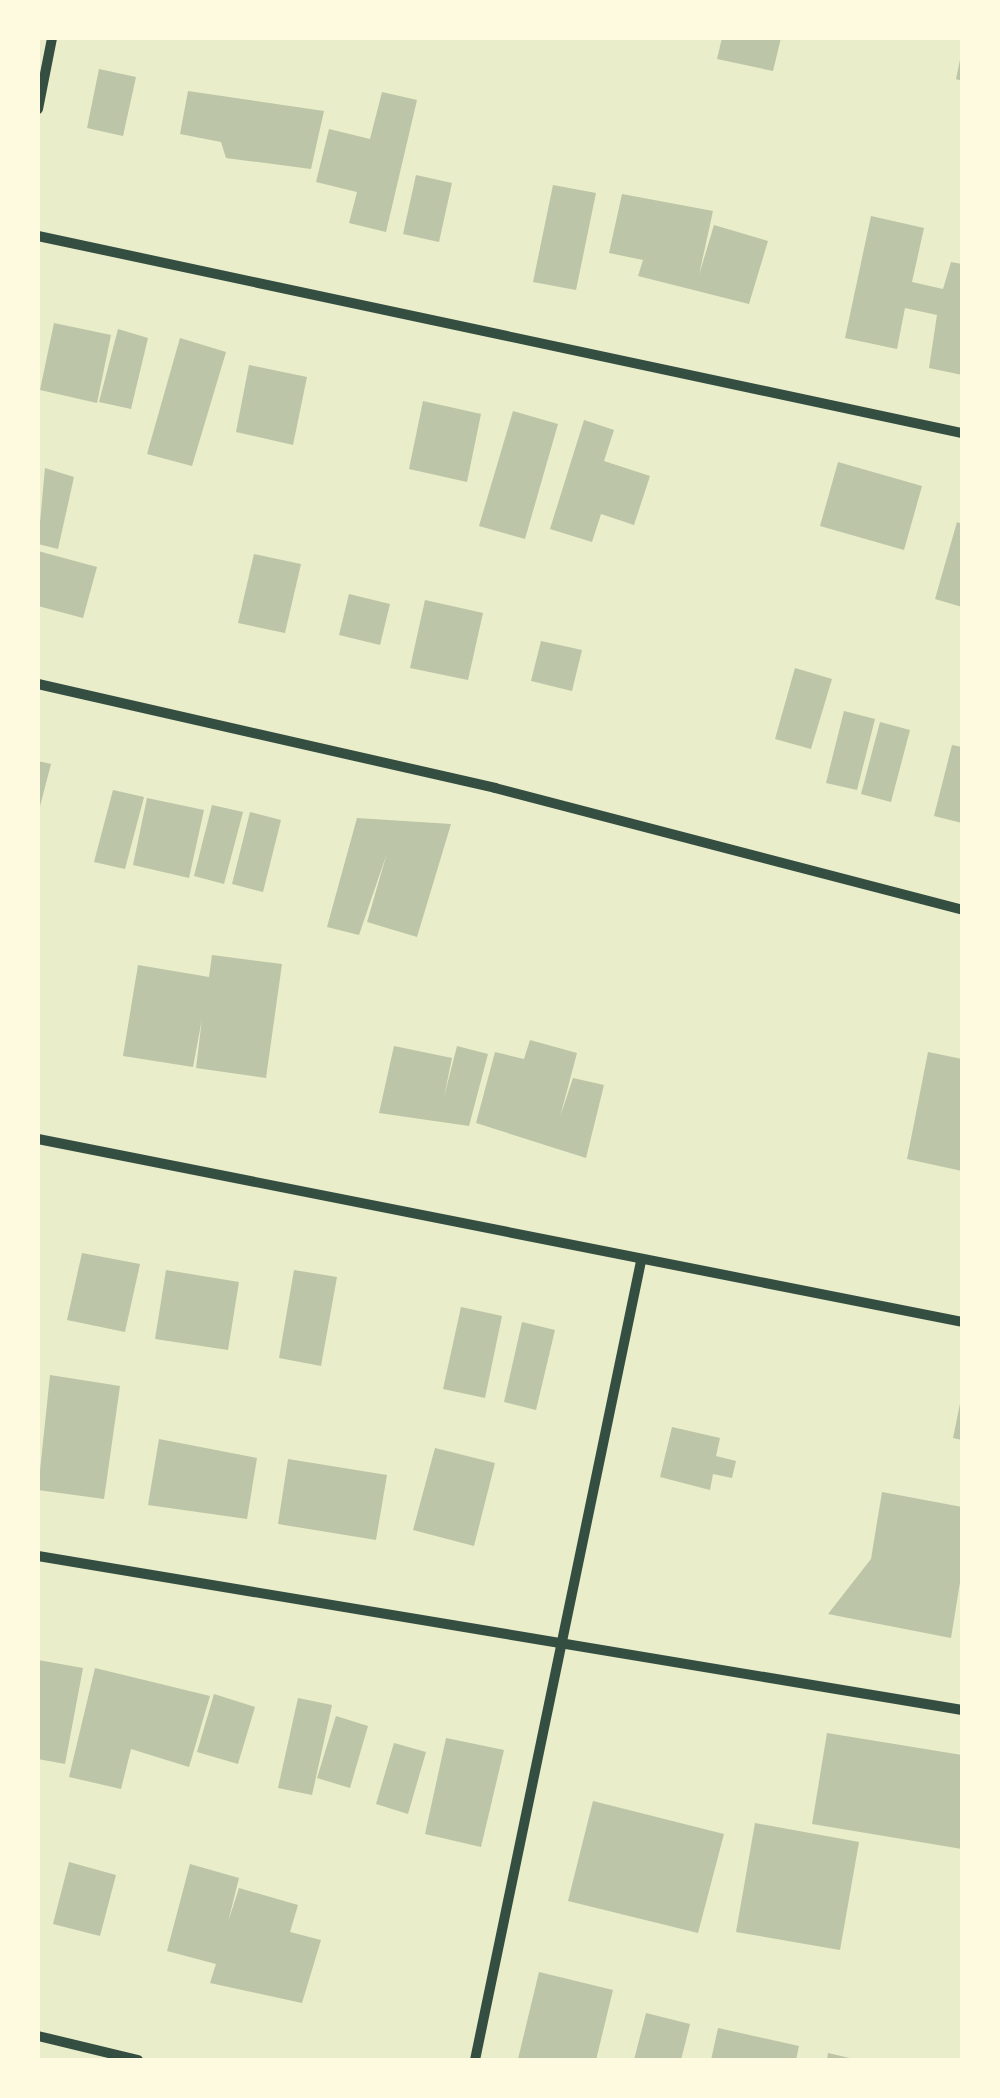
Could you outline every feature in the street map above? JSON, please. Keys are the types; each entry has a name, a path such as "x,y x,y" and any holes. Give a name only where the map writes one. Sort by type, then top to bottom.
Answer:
{"street":[{"path":"38,109 52,38"},
{"path":"38,236 962,433"},
{"path":"38,684 494,788 962,910"},
{"path":"38,1140 962,1322"},
{"path":"475,2060 558,1643 641,1261"},
{"path":"38,1556 962,1710"},
{"path":"38,2036 138,2060"}],"building":[{"path":"722,38 781,38 773,71 717,59"},
{"path":"962,55 962,81 956,79"},
{"path":"99,69 136,77 123,136 87,128"},
{"path":"188,91 324,111 311,169 226,158 221,142 180,134"},
{"path":"382,92 417,100 386,232 349,223 357,192 316,182 329,129 370,139"},
{"path":"416,175 452,183 439,242 403,234"},
{"path":"553,185 596,193 576,290 533,282"},
{"path":"622,194 713,211 699,275 714,225 768,241 749,304 638,276 643,260 609,253"},
{"path":"871,216 924,228 912,282 943,289 951,262 962,264 962,375 929,368 937,315 905,308 897,349 845,338"},
{"path":"54,323 111,335 97,403 40,390"},
{"path":"118,329 148,338 131,409 99,402"},
{"path":"180,338 226,352 192,466 147,454"},
{"path":"249,365 307,377 293,445 236,432"},
{"path":"423,401 481,414 467,482 409,469"},
{"path":"513,411 558,424 525,539 479,526"},
{"path":"584,420 614,430 604,461 650,476 634,525 601,514 592,542 550,529"},
{"path":"838,462 922,486 904,550 820,526"},
{"path":"45,468 74,477 58,549 38,544"},
{"path":"957,522 962,524 962,607 935,599"},
{"path":"38,551 97,567 83,618 38,606"},
{"path":"254,554 301,564 285,633 238,623"},
{"path":"349,594 390,604 380,645 339,635"},
{"path":"425,600 483,613 468,680 410,668"},
{"path":"541,641 582,650 572,691 531,681"},
{"path":"795,668 832,679 811,749 775,739"},
{"path":"844,711 875,719 857,790 826,783"},
{"path":"880,722 910,730 891,802 861,794"},
{"path":"952,745 962,747 962,823 934,816"},
{"path":"38,761 51,764 39,810 38,810"},
{"path":"113,790 144,797 125,869 94,862"},
{"path":"147,798 204,810 189,878 133,865"},
{"path":"212,805 243,812 224,884 194,876"},
{"path":"250,812 281,820 263,892 232,884"},
{"path":"357,818 451,824 417,937 367,922 387,853 359,935 327,927"},
{"path":"212,955 282,964 266,1078 196,1068 202,1019 193,1067 123,1056 138,965 209,977"},
{"path":"530,1040 577,1053 560,1117 573,1078 604,1085 586,1158 476,1123 495,1052 524,1059"},
{"path":"394,1046 452,1058 444,1097 457,1046 488,1054 469,1126 379,1113"},
{"path":"928,1052 962,1059 962,1171 907,1159"},
{"path":"82,1253 140,1264 125,1332 67,1320"},
{"path":"166,1270 239,1282 228,1350 155,1339"},
{"path":"294,1270 337,1277 321,1366 279,1358"},
{"path":"461,1307 502,1316 485,1398 443,1389"},
{"path":"522,1322 555,1330 536,1410 504,1402"},
{"path":"50,1375 120,1386 104,1499 38,1490"},
{"path":"962,1399 962,1440 953,1438"},
{"path":"672,1427 720,1438 716,1456 736,1461 732,1478 713,1474 710,1490 660,1477"},
{"path":"159,1439 257,1458 247,1519 148,1505"},
{"path":"435,1448 495,1463 474,1546 413,1530"},
{"path":"288,1459 387,1475 376,1540 278,1524"},
{"path":"882,1492 962,1507 962,1570 951,1638 828,1614 871,1559"},
{"path":"38,1660 83,1668 65,1764 38,1759"},
{"path":"95,1668 210,1696 189,1767 131,1749 121,1789 69,1777"},
{"path":"214,1694 255,1707 238,1764 197,1752"},
{"path":"298,1698 332,1705 312,1795 278,1788"},
{"path":"336,1716 368,1726 350,1788 317,1778"},
{"path":"827,1733 962,1755 962,1849 812,1824"},
{"path":"446,1738 504,1750 481,1847 425,1834"},
{"path":"394,1743 426,1752 408,1814 376,1804"},
{"path":"593,1801 724,1834 698,1933 568,1901"},
{"path":"755,1823 859,1842 840,1950 736,1932"},
{"path":"69,1862 116,1875 100,1936 53,1924"},
{"path":"190,1864 239,1878 228,1922 239,1888 298,1905 290,1932 321,1940 302,2003 210,1983 216,1964 167,1951"},
{"path":"539,1972 613,1990 596,2060 518,2059"},
{"path":"646,2013 690,2024 681,2060 634,2060"},
{"path":"718,2028 799,2046 796,2060 711,2060"},
{"path":"828,2053 854,2059 854,2060 827,2060"}]}
